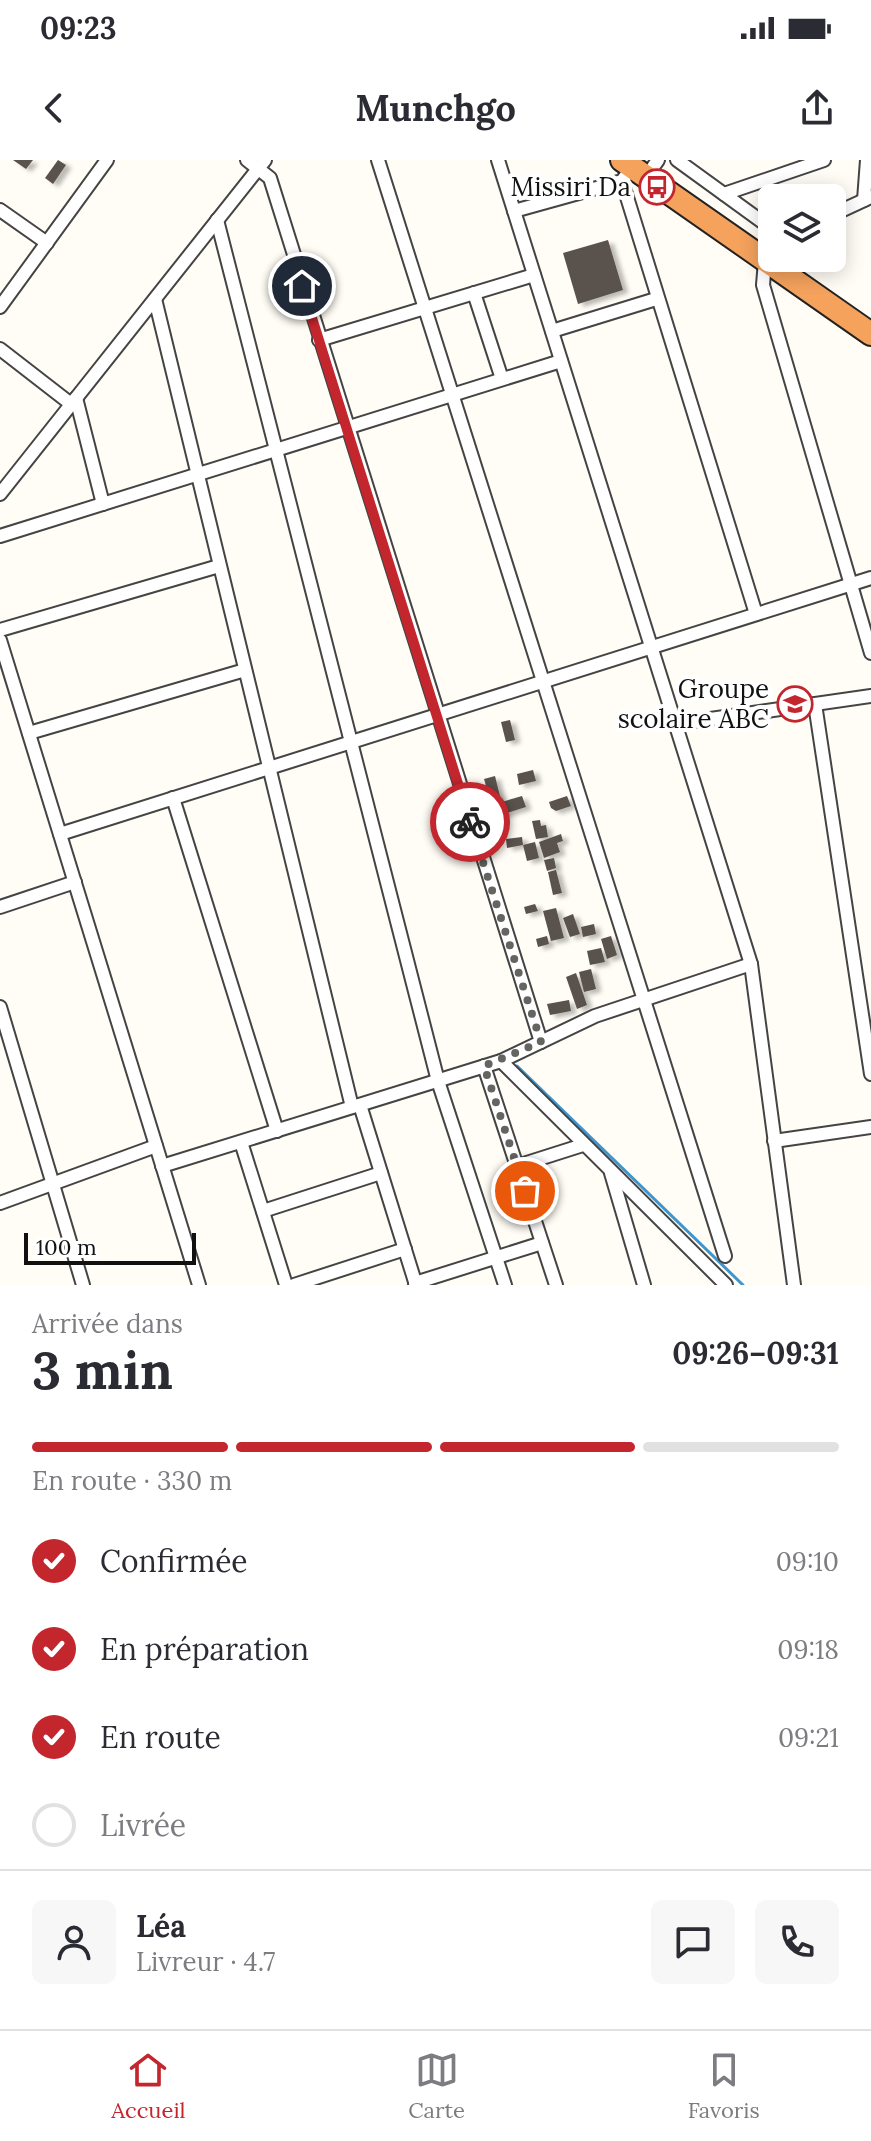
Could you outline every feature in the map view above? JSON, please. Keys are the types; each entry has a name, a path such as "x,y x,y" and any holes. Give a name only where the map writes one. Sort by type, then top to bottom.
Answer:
{"highway":[{"path":"638,166 758,239"},
{"path":"800,272 871,334"},
{"path":"806,272 871,319"}],"street":[{"path":"0,307 107,160"},
{"path":"247,160 262,164 270,178 541,1042"},
{"path":"378,160 725,1256"},
{"path":"498,160 751,964 794,1285"},
{"path":"677,160 724,194 758,232"},
{"path":"724,194 824,160"},
{"path":"846,208 868,198 867,160"},
{"path":"0,494 262,164"},
{"path":"514,211 638,166 656,299 756,614"},
{"path":"0,210 47,243"},
{"path":"217,220 438,1081 505,1285"},
{"path":"766,272 763,285 871,653"},
{"path":"319,340 534,275"},
{"path":"474,293 502,379"},
{"path":"155,299 269,769 356,1106 381,1173 415,1284 542,1243"},
{"path":"552,331 656,299"},
{"path":"0,349 74,401 103,504"},
{"path":"0,536 561,361"},
{"path":"0,630 219,566"},
{"path":"60,834 871,578"},
{"path":"0,640 199,1285"},
{"path":"29,733 245,670"},
{"path":"675,724 871,696"},
{"path":"815,704 866,1001 871,1074"},
{"path":"173,798 277,1131"},
{"path":"0,907 75,882"},
{"path":"162,1166 501,1061 595,1016 751,964"},
{"path":"1,1013 83,1285"},
{"path":"501,1061 726,1285"},
{"path":"484,1066 556,1285"},
{"path":"774,1141 871,1127"},
{"path":"241,1142 286,1285"},
{"path":"517,1166 583,1145"},
{"path":"0,1203 156,1146"},
{"path":"610,1172 644,1285"},
{"path":"263,1211 381,1173"},
{"path":"294,1285 405,1249"}],"building":[{"path":"13,160 33,160 26,169"},
{"path":"58,160 66,165 53,184 45,178"},
{"path":"608,240 623,290 578,304 563,253"},
{"path":"510,720 515,740 506,742 501,722"},
{"path":"533,770 536,781 519,785 517,774"},
{"path":"495,776 501,800 491,803 484,779"},
{"path":"522,796 526,807 494,817 491,805"},
{"path":"567,796 571,806 556,811 551,808 549,802"},
{"path":"540,820 541,826 546,825 548,837 536,839 532,821"},
{"path":"561,834 563,841 557,843 560,852 544,858 539,842"},
{"path":"522,837 523,845 507,848 506,839"},
{"path":"535,842 539,858 527,861 523,845"},
{"path":"554,858 556,868 547,871 544,860"},
{"path":"556,870 562,893 553,895 548,872"},
{"path":"535,904 538,911 526,914 524,907"},
{"path":"556,908 564,938 551,941 543,911"},
{"path":"573,914 580,934 570,937 563,918"},
{"path":"594,924 596,934 583,937 581,927"},
{"path":"547,936 549,944 538,947 536,939"},
{"path":"611,936 617,955 607,959 601,939"},
{"path":"601,948 605,962 590,965 587,951"},
{"path":"591,969 596,989 584,992 579,972"},
{"path":"576,973 587,1005 577,1009 566,977"},
{"path":"569,1000 571,1011 550,1015 547,1004"}],"waterway":[{"path":"517,1066 743,1285"}],"way so far":[{"path":"470,822 541,1042 484,1066 525,1191"}],"place":[{"name":"Missiri Da","path":"657,187"},
{"name":"Groupe scolaire ABC","path":"795,704"}],"route":[{"path":"302,286 470,822"}]}
